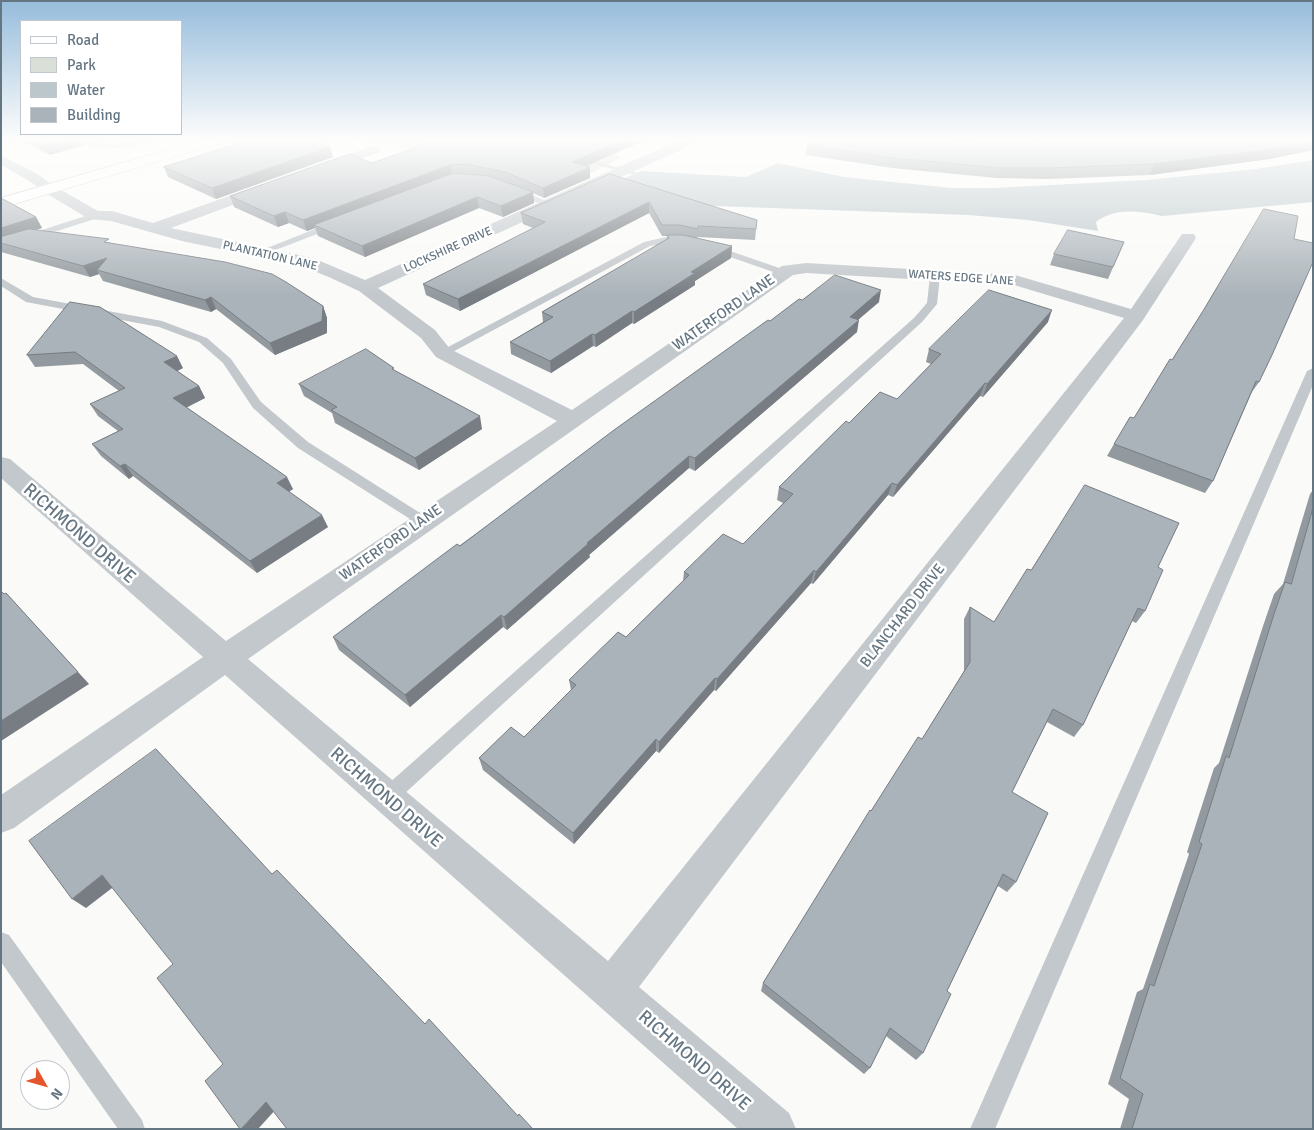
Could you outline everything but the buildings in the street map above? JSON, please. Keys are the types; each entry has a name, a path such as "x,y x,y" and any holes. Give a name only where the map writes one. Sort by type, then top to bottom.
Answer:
{"main road":[{"path":"1,203 28,191"}],"street":[{"name":"PLANTATION LANE","path":"54,191 95,216 112,216 154,228 307,262 365,287 428,334 443,353 573,420"},
{"path":"154,228 259,191"},
{"name":"LOCKSHIRE DRIVE","path":"365,287 578,191"},
{"name":"BLANCHARD DRIVE","path":"611,990 1136,316 1188,238"},
{"name":"WATERS EDGE LANE","path":"782,272 794,268 806,268 1015,280 1136,316"},
{"name":"WATERFORD LANE","path":"1,816 423,521 573,420 782,272"},
{"name":"RICHMOND DRIVE","path":"1,465 224,659 773,1129"}],"lane":[{"path":"513,191 549,204"},
{"path":"1,246 95,216"},
{"path":"262,252 342,222"},
{"path":"443,353 648,244 666,240 698,243 782,272"},
{"path":"386,798 918,320 932,304 935,276"},
{"path":"1,282 30,300 162,324 203,340 227,361 257,404 303,444 423,521"},
{"path":"982,1129 1313,371"},
{"path":"1,943 133,1129"}],"water":[{"path":"638,191 1313,191 1313,202 1162,216 1136,212 1120,212 1104,217 1096,222 1098,231 1028,220 968,215 688,205"}]}
